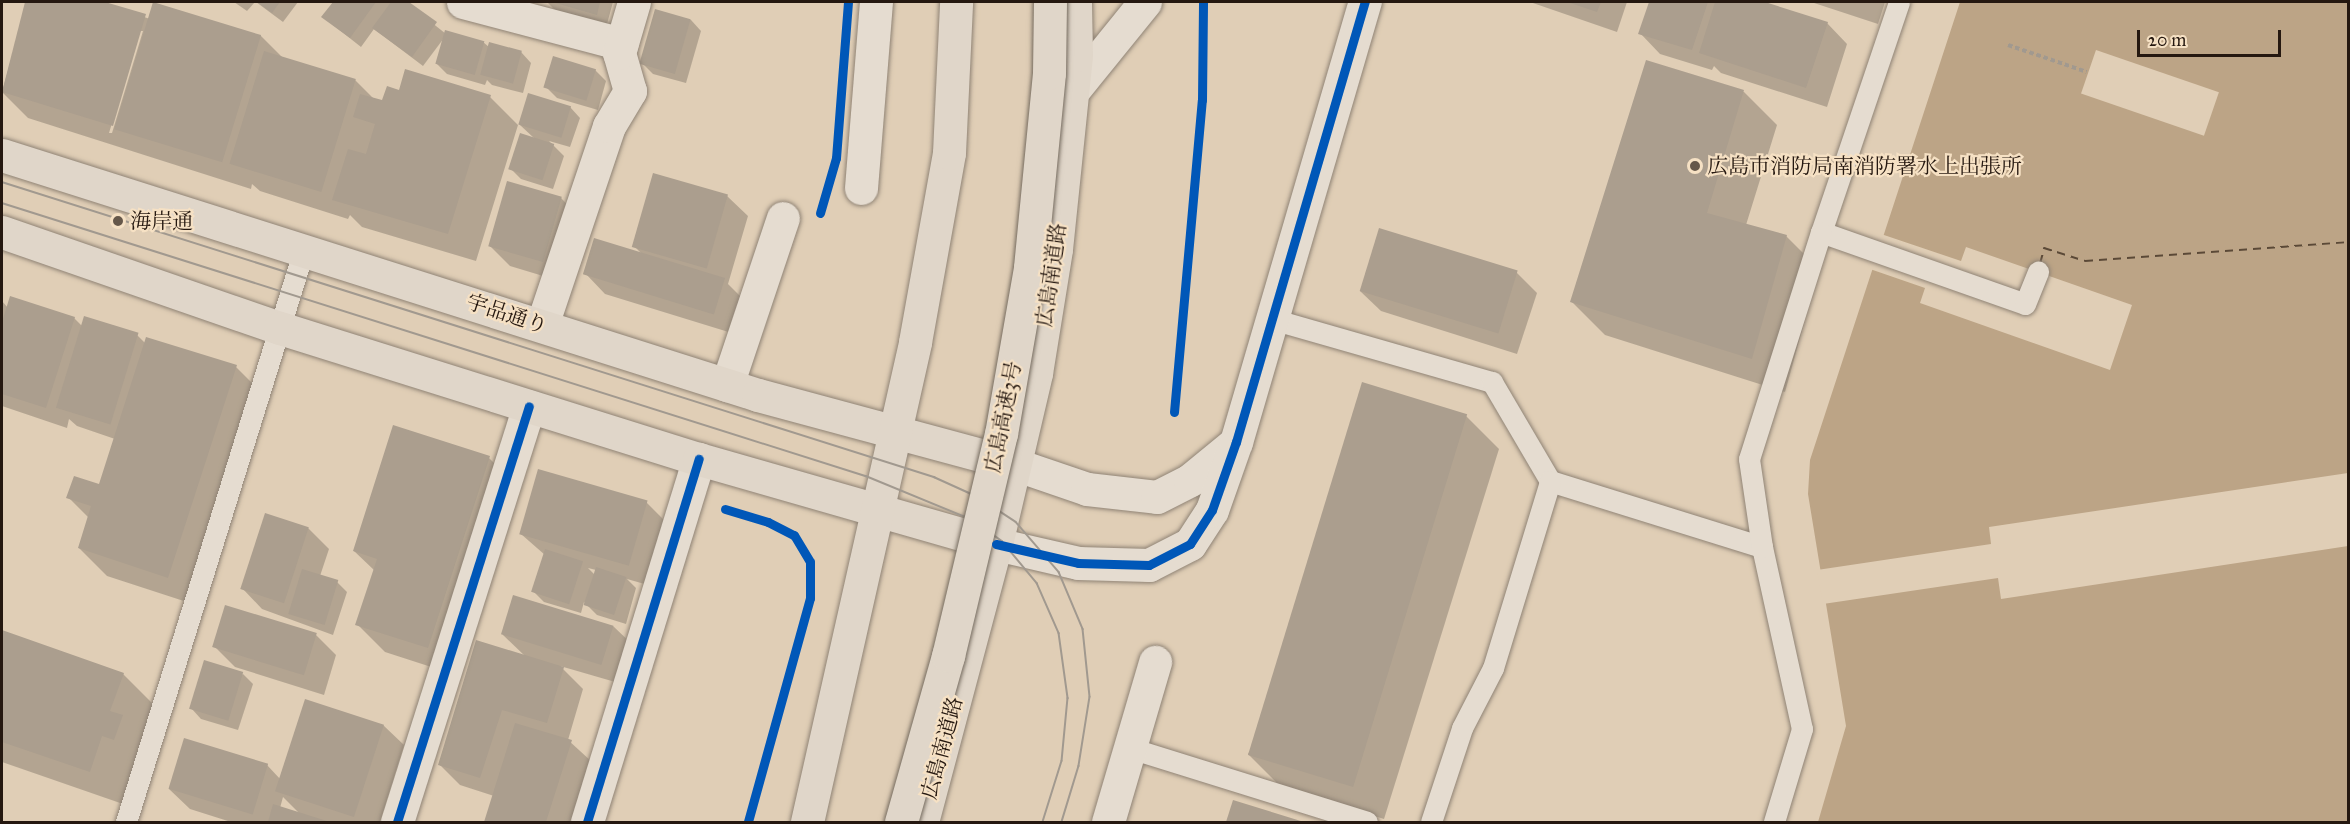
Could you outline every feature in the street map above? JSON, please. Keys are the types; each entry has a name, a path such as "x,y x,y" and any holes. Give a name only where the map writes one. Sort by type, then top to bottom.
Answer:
{"highway":[{"path":"807,822 895,433 950,153 956,2"},
{"name":"広島高速3号","path":"901,822 948,656 1001,434 1030,267 1049,73 1050,2"},
{"name":"広島南道路","path":"922,822 996,544 1036,373 1056,249 1072,93 1076,2"},
{"name":"宇品通り","path":"2,154 727,385 1014,464"},
{"path":"2,232 280,328 699,459 996,544"}],"street":[{"path":"463,2 621,44"},
{"path":"542,325 609,126 630,91 619,53 634,2"},
{"path":"861,189 876,2"},
{"path":"1072,93 1146,2"},
{"path":"996,544 1078,563 1149,565 1190,544 1212,510 1236,442 1365,2"},
{"path":"727,385 783,219"},
{"path":"397,822 529,406"},
{"path":"1014,464 1087,489 1157,497 1190,480 1236,442"},
{"path":"587,822 699,459"},
{"path":"1108,822 1155,662"}],"lane":[{"path":"1774,822 1802,729 1762,547 1749,459 1821,232 1899,2"},
{"path":"1821,232 2025,304 2038,272"},
{"path":"126,822 304,249"},
{"path":"1272,320 1492,382 1550,481 1762,547"},
{"path":"1431,822 1462,728 1493,668 1550,481"},
{"path":"1130,748 1367,822"}],"path":[{"path":"2008,45 2087,72"}],"shaded area":[{"path":"1960,2 2348,2 2348,822 1818,822 1846,726 1808,494 1810,460"}],"pier":[{"path":"2096,50 2219,92 2204,136 2081,93"},
{"path":"1881,234 1961,261 1966,247 2132,305 2110,370 1920,303 1925,288 1870,269"},
{"path":"2348,473 2348,546 2001,599 1998,578 1823,604 1817,570 1991,544 1989,527"}],"building":[{"path":"25,2 105,2 146,14 113,126 2,92"},
{"path":"153,2 261,35 222,162 114,129"},
{"path":"257,2 280,2 272,13"},
{"path":"333,2 376,2 350,38 321,17"},
{"path":"391,2 409,2 437,22 412,57 372,28"},
{"path":"552,2 600,2 597,15"},
{"path":"1567,2 1601,2 1597,12"},
{"path":"1649,2 1708,2 1692,50 1638,34"},
{"path":"1715,2 1765,2 1828,22 1806,88 1699,53"},
{"path":"655,9 691,19 675,74 639,64"},
{"path":"445,30 484,41 475,75 435,64"},
{"path":"489,42 522,51 513,84 480,75"},
{"path":"264,51 356,79 321,192 230,164"},
{"path":"553,56 596,69 586,101 543,88"},
{"path":"1646,60 1744,90 1707,213 1787,235 1752,359 1570,302"},
{"path":"405,69 491,95 448,234 332,200 348,149 366,154 375,124 353,117 360,94 382,100 387,86 399,90"},
{"path":"528,93 571,106 561,138 518,125"},
{"path":"520,133 554,144 542,180 508,169"},
{"path":"653,173 728,194 707,269 632,247"},
{"path":"507,181 562,197 543,262 488,246"},
{"path":"1379,228 1518,270 1498,334 1360,291"},
{"path":"594,238 725,278 714,314 583,274"},
{"path":"10,296 75,317 46,408 2,394 2,322"},
{"path":"84,316 139,333 110,424 56,408"},
{"path":"146,337 237,365 168,578 78,548 91,506 66,498 74,476 99,484"},
{"path":"1362,382 1467,414 1353,787 1248,755"},
{"path":"393,425 490,456 428,648 355,625 377,559 353,551"},
{"path":"538,469 648,500 629,566 519,534"},
{"path":"265,513 309,527 284,603 240,589"},
{"path":"545,549 583,561 569,604 531,592"},
{"path":"596,567 626,577 614,615 584,605"},
{"path":"302,569 338,580 325,625 288,614"},
{"path":"513,595 613,626 601,665 501,634"},
{"path":"225,605 317,633 304,675 212,647"},
{"path":"2,630 124,673 110,711 123,715 114,740 102,736 90,772 2,742"},
{"path":"476,640 564,667 547,723 502,710 480,778 438,765"},
{"path":"204,660 243,672 228,721 189,709"},
{"path":"305,699 384,725 354,817 275,791"},
{"path":"515,723 572,740 546,822 484,822"},
{"path":"184,738 268,764 253,814 169,789"},
{"path":"1233,800 1304,822 1226,822"},
{"path":"273,804 330,822 268,822"}],"ferry route":[{"path":"2040,263 2044,248 2085,261 2348,242"}],"tram line":[{"path":"2,182 934,477 978,497 1016,522 1059,572 1083,629 1090,697 1079,766 1062,822"},
{"path":"2,203 866,476 973,520 1002,541 1037,583 1059,633 1068,698 1062,761 1043,822"}],"cycle path":[{"path":"820,213 836,158 848,2"},
{"path":"1174,412 1202,100 1203,2"},
{"path":"996,544 1078,563 1149,565 1190,544 1212,510 1236,442 1365,2"},
{"path":"397,822 529,406"},
{"path":"587,822 699,459"},
{"path":"725,509 768,522 794,535 810,562 810,598 748,822"}],"place":[{"name":"広島市消防局南消防署水上出張所","path":"1695,166"},
{"name":"海岸通","path":"118,221"}]}
